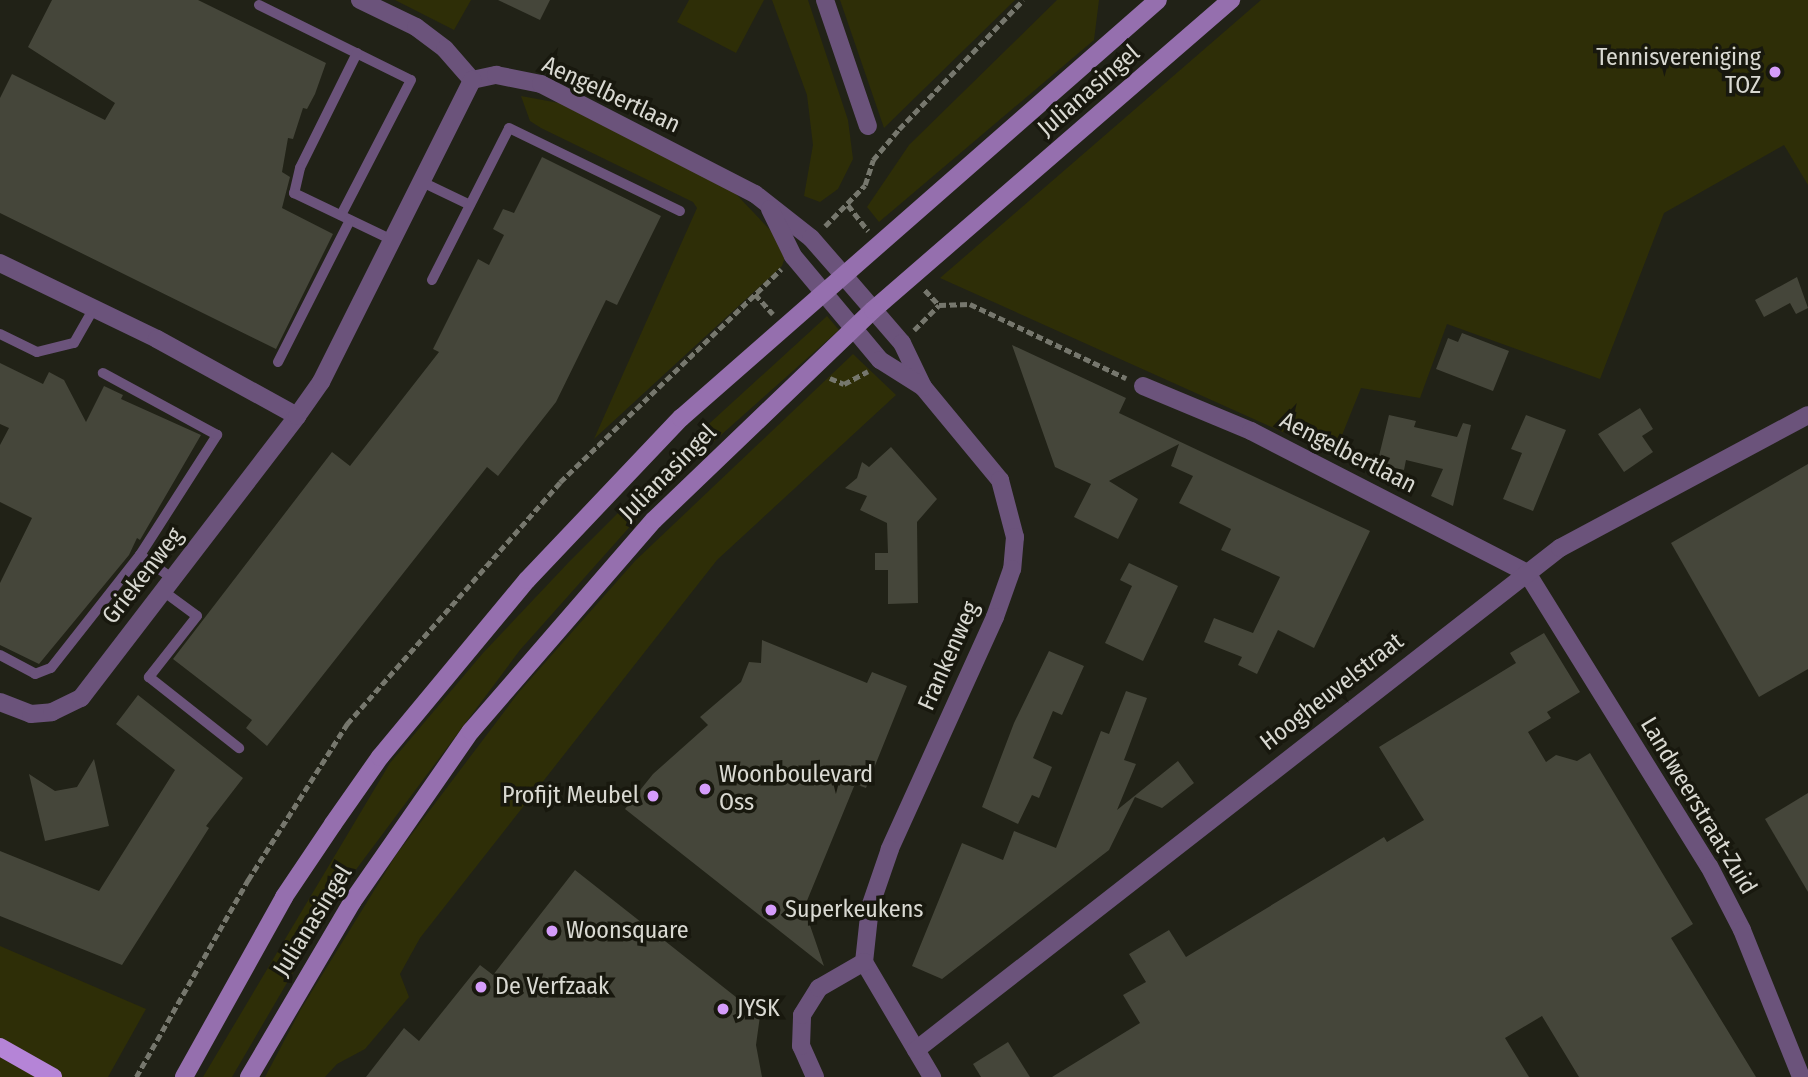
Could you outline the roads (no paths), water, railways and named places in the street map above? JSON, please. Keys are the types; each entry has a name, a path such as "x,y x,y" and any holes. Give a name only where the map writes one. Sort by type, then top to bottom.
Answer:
{"main road":[{"name":"Julianasingel","path":"184,1077 284,897 380,757 446,675 590,510 681,418 825,295 1158,0"},
{"name":"Julianasingel","path":"249,1077 352,902 471,731 654,520 873,310 1231,0"},
{"path":"0,1047 53,1077"}],"street":[{"path":"360,0 416,27 445,49 472,80"},
{"path":"825,0 868,126"},
{"name":"Aengelbertlaan","path":"472,80 496,75 541,85 740,185 811,238 873,310"},
{"name":"Griekenweg","path":"0,702 31,714 52,712 80,698 297,416 321,382 418,181 472,80"},
{"name":"Aengelbertlaan","path":"770,209 793,256 854,329"},
{"path":"0,262 297,416"},
{"name":"Frankenweg","path":"873,310 915,362 923,387"},
{"name":"Frankenweg","path":"854,329 880,360 923,387 1000,480 1015,537 1012,569 995,617 890,849 870,907 864,962"},
{"name":"Aengelbertlaan","path":"1143,386 1251,431 1527,573"},
{"name":"Hoogheuvelstraat","path":"916,1050 1560,548 1808,415"},
{"name":"Landweerstraat-Zuid","path":"1527,573 1709,866 1742,930 1801,1077"},
{"path":"815,1077 801,1045 802,1015 819,988 864,962 928,1075"}],"lane":[{"path":"259,5 411,80 278,362"},
{"path":"357,53 300,168 295,193 390,239"},
{"path":"432,280 509,128 680,211"},
{"path":"418,181 470,205"},
{"path":"0,334 37,352 74,343 94,309"},
{"path":"0,655 35,674 51,668 140,555 217,435 103,373"},
{"path":"140,555 197,616 149,677 239,748"}],"place":[{"name":"Tennisvereniging TOZ","path":"1775,72"},
{"name":"Woonboulevard Oss","path":"705,789"},
{"name":"Profijt Meubel","path":"653,796"},
{"name":"Superkeukens","path":"771,910"},
{"name":"Woonsquare","path":"552,931"},
{"name":"De Verfzaak","path":"481,987"},
{"name":"JYSK","path":"723,1009"}]}
